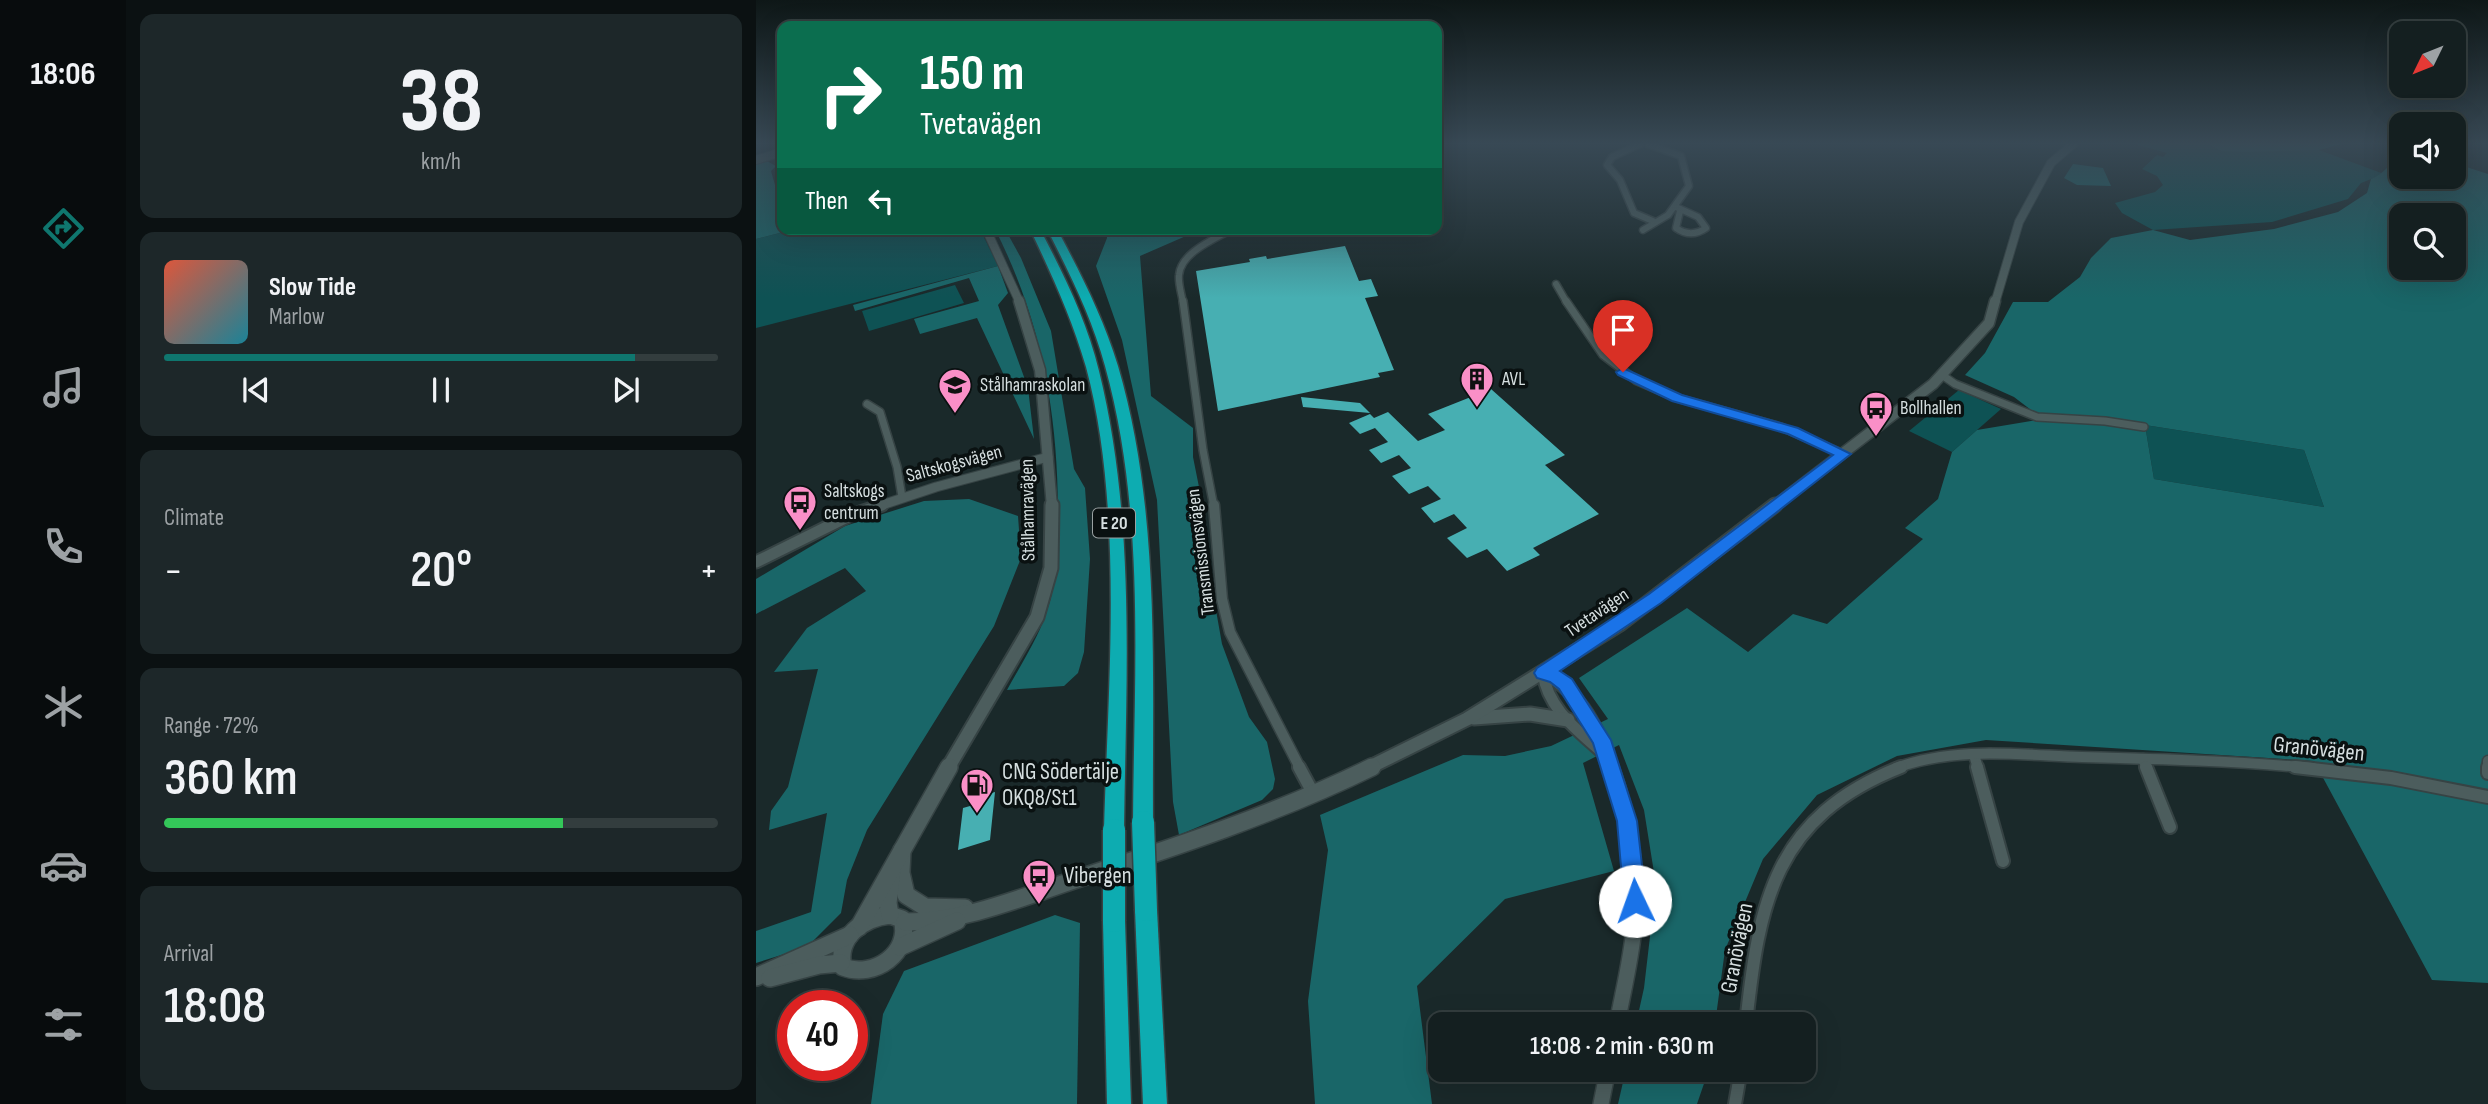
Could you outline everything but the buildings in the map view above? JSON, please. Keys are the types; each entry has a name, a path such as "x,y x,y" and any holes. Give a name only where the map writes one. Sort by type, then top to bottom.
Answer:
{"highway":[{"name":"E 20","path":"1038,235 1066,289 1084,340 1108,449 1114,515 1116,608 1114,921 1119,1104"},
{"name":"E 20","path":"1055,235 1082,285 1102,336 1116,384 1128,445 1136,510 1141,601 1143,822 1155,1104"}],"main road":[{"name":"Tvetavägen","path":"900,947 985,909 1184,844 1312,793 1467,719 1543,673 1655,599 1844,454 1941,375 1989,323 2019,222 2033,196"},
{"name":"Stålhamravägen","path":"854,931 1038,617 1051,568 1052,495 1040,370 1016,290 989,235"},
{"path":"1467,719 1530,714 1569,720"},
{"path":"902,846 902,886 906,895 914,902 934,908 985,909"},
{"name":"Stålhamravägen","path":"893,863 887,903 897,918"},
{"name":"Tvetavägen","path":"897,918 923,922 985,909"},
{"path":"878,916 897,918 906,933 900,947 886,961 867,971 851,971 841,963 825,964 756,979 854,931 878,916"},
{"path":"841,963 842,947 854,931"}],"street":[{"path":"1625,196 1634,213 1643,220 1655,222"},
{"path":"1678,209 1698,217 1706,228 1692,233 1680,232 1676,228 1678,209 1684,196"},
{"path":"1643,230 1678,209"},
{"name":"Transmissionsvägen","path":"1223,235 1184,261 1179,275 1203,450 1212,487 1217,562 1227,621 1248,670 1312,793"},
{"path":"1556,284 1595,346 1623,372 1677,398 1783,428 1844,454"},
{"path":"1941,375 1955,384 2037,417 2066,421 2105,421 2144,427"},
{"path":"867,404 880,412 897,467 902,497"},
{"name":"Saltskogsvägen","path":"756,562 826,525 902,497 1048,457"},
{"path":"1605,755 1547,694 1543,673 1566,684 1594,725 1605,755 1627,821 1635,886 1632,941 1619,1012"},
{"path":"1974,755 2003,861"},
{"name":"Granövägen","path":"1748,1012 1759,923 1782,860 1812,822 1856,787 1924,759 1974,755 2143,759 2318,769 2433,783 2488,797"},
{"path":"2143,759 2170,827"},
{"path":"2488,761 2488,774"},
{"path":"1601,1104 1605,1082"},
{"path":"1735,1104 1739,1082"}],"shaded area":[{"path":"756,196 777,196 777,234 756,239"},
{"path":"2142,196 2351,196 2348,199 2272,222 2153,230 2122,213 2115,203"},
{"path":"2363,196 2488,196 2488,983 2432,980 2314,761 1986,740 1897,756 1817,795 1763,859 1725,950 1717,1012 1639,1012 1656,885 1644,810 1619,745 1583,763 1614,871 1505,899 1417,986 1432,1104 1315,1104 1308,1001 1328,850 1320,815 1463,755 1505,756 1551,746 1608,719 1579,678 1687,608 1748,652 1793,614 1827,624 1923,539 1905,528 1938,499 1952,452 1977,430 2043,419 2014,397 1965,375 1985,353 2013,302 2048,302 2080,277 2091,258 2111,238 2153,230 2190,240 2274,229 2338,212","holes":["2145,425 2304,450 2324,507 2154,479"]},
{"path":"777,234 983,235 998,266 756,328 756,239"},
{"path":"998,235 1008,235 1021,258 1051,331 1074,469 1085,488 1090,559 1084,652 1078,673 1064,686 1007,690 1046,614 1055,577 1058,514 1055,439 1044,367 1011,263"},
{"path":"1107,235 1188,235 1140,256 1151,396 1193,428 1193,457 1200,492 1202,532 1222,644 1249,717 1267,742 1275,779 1273,789 1262,800 1179,835 1173,802 1157,500 1122,340 1096,266"},
{"path":"998,266 1008,293 998,305 1028,388 1034,439 977,318 920,334 914,319 979,301 969,278 855,311 853,305"},
{"path":"955,285 964,303 869,331 862,311"},
{"path":"1959,390 2001,409 1952,452 1909,431"},
{"path":"2145,425 2304,450 2324,507 2154,479"},
{"path":"969,499 1018,516 1021,558 994,626 867,830 847,880 841,913 807,947 756,963 756,931 811,912 827,813 769,830 771,811 788,787 818,669 774,672 807,628 866,591 845,568 756,614 756,579 845,526 924,501"},
{"path":"1055,915 1080,923 1077,1104 871,1104 883,1014 904,971"},
{"path":"1623,1082 1705,1082 1697,1104 1618,1104"}],"place":[{"name":"AVL","path":"1477,409"},
{"name":"Stålhamraskolan","path":"955,415"},
{"name":"Bollhallen","path":"1876,438"},
{"name":"Saltskogs centrum","path":"800,532"},
{"name":"CNG Södertälje OKQ8/St1","path":"977,815"},
{"name":"Vibergen","path":"1039,906"}],"route":[{"path":"1623,372 1677,398 1793,431 1844,454 1655,599 1543,673 1566,684 1602,740 1627,821 1635,901"}]}
